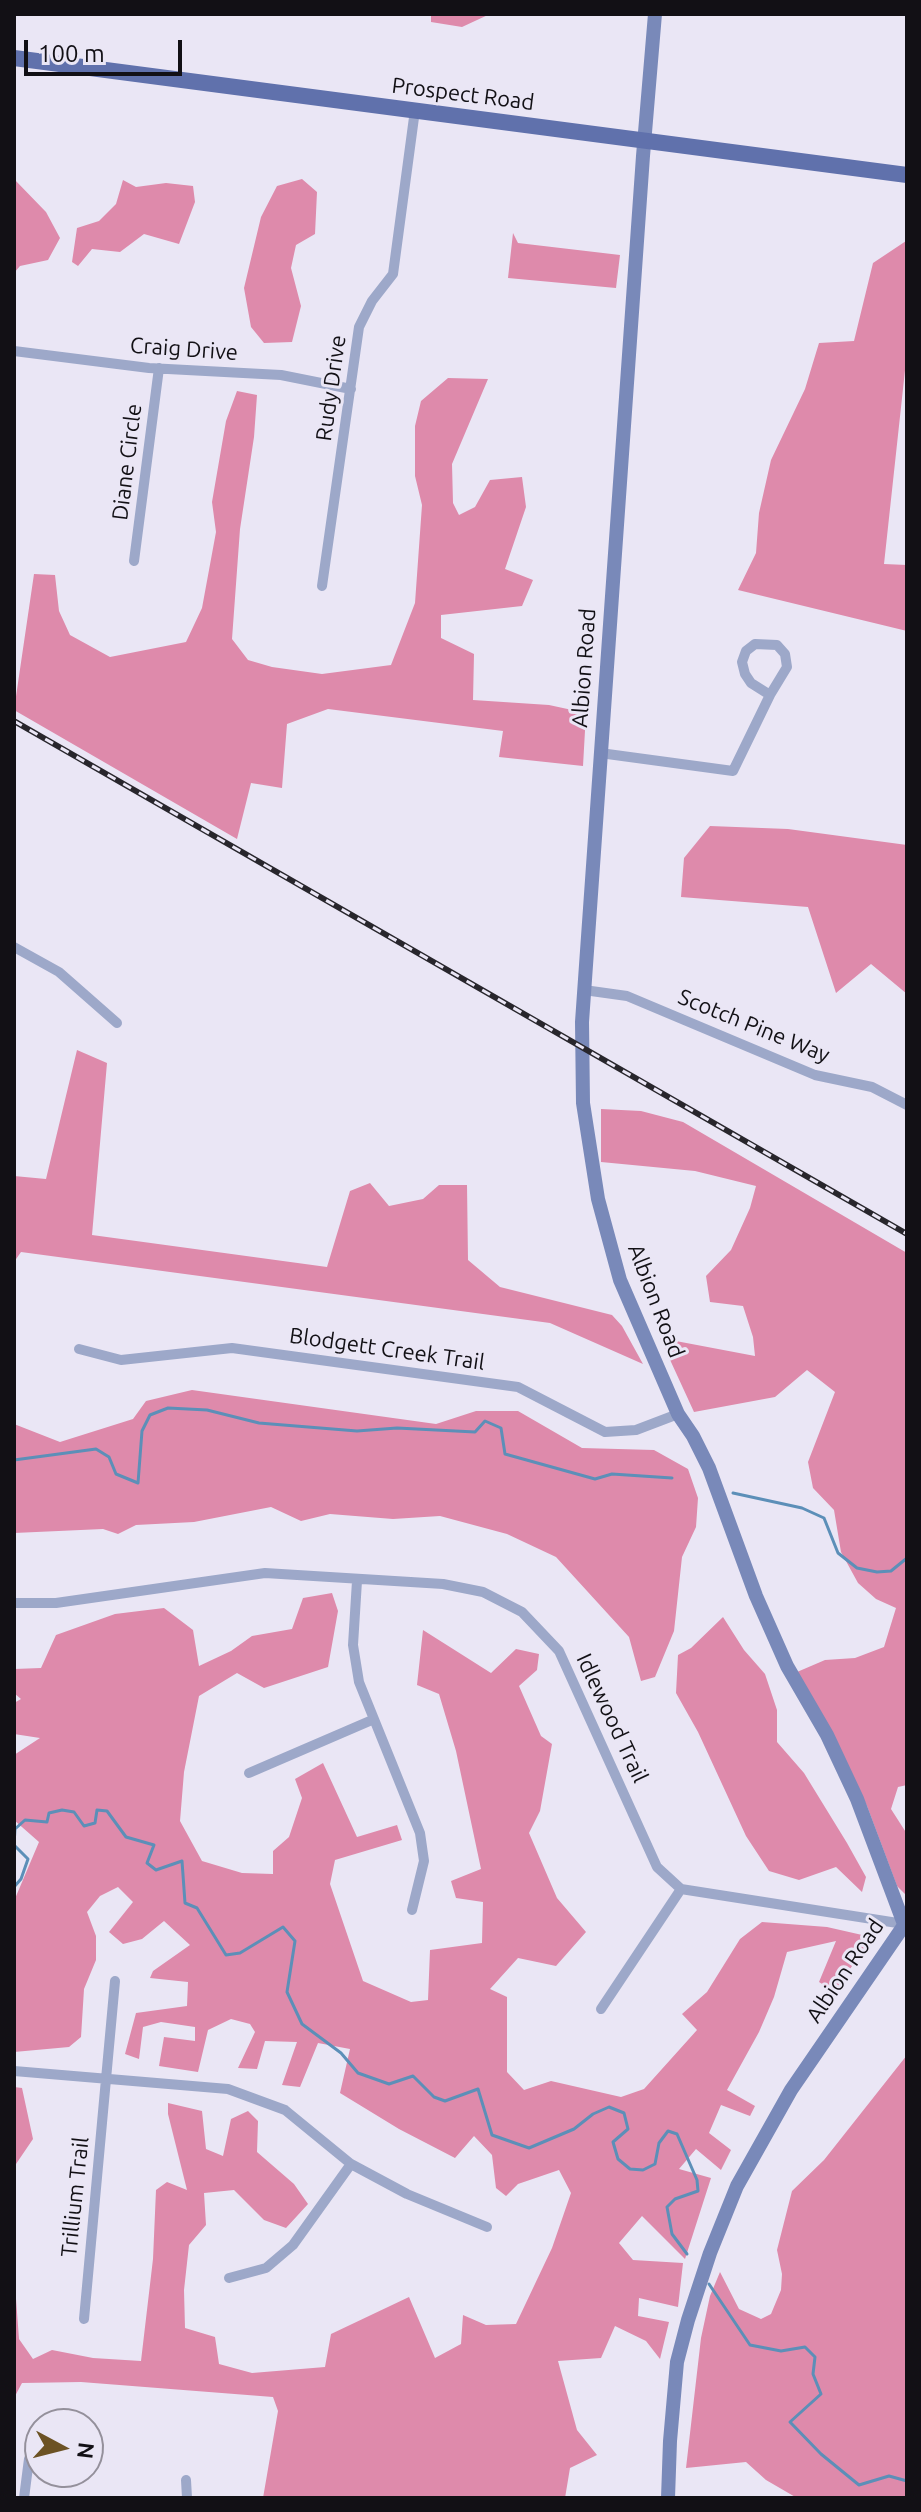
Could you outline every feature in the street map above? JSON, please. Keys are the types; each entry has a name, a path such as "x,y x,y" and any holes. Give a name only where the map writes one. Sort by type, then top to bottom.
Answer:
{"main road":[{"name":"Prospect Road","path":"14,58 907,175"}],"street":[{"name":"Albion Road","path":"655,14 584,990 581,1047 583,1103 598,1199 620,1280 678,1414 709,1468 751,1584 787,1666 827,1735 857,1799 905,1922 791,2090 737,2186 710,2253 677,2362 671,2496"},
{"name":"Rudy Drive","path":"322,586 359,327 372,301 393,274 415,110"},
{"name":"Craig Drive","path":"14,351 159,368 281,375 351,389"},
{"name":"Diane Circle","path":"134,561 159,368"},
{"path":"600,753 733,771 787,667 785,654 777,645 755,644 746,651 742,662 745,674 751,683 770,695"},
{"path":"14,947 59,972 117,1023"},
{"name":"Scotch Pine Way","path":"584,990 627,996 815,1075 872,1087 907,1105"},
{"name":"Blodgett Creek Trail","path":"79,1349 121,1360 232,1348 518,1387 605,1432 636,1430 678,1414"},
{"name":"Idlewood Trail","path":"14,1603 56,1603 265,1573 443,1584 483,1592 522,1612 559,1651 657,1867 681,1889"},
{"path":"357,1581 353,1645 359,1682 420,1833 424,1861 412,1910"},
{"path":"249,1773 372,1720"},
{"path":"601,2009 681,1889 905,1922"},
{"name":"Trillium Trail","path":"84,2319 115,1981"},
{"path":"14,2071 228,2089 285,2110 351,2164 407,2194 487,2227"},
{"path":"229,2278 266,2268 293,2245 351,2164"},
{"path":"186,2480 187,2498"}],"shaded area":[{"path":"431,14 490,14 462,27 431,22"},
{"path":"14,179 46,212 60,238 48,260 20,266 14,273"},
{"path":"302,179 317,192 315,234 296,245 291,268 301,306 292,342 264,343 251,327 244,288 261,217 277,186"},
{"path":"123,180 136,187 166,183 193,186 195,202 179,244 144,234 120,252 92,249 78,266 72,262 77,228 99,221 116,204"},
{"path":"513,233 518,243 620,255 616,288 508,278"},
{"path":"906,241 907,352 884,564 907,565 907,631 738,590 756,553 759,513 771,460 805,389 819,343 854,341 873,263"},
{"path":"448,378 488,379 452,464 453,503 459,515 475,507 490,480 522,477 526,507 505,569 533,580 522,606 441,615 441,638 474,654 473,700 549,705 586,713 583,766 499,757 503,731 328,709 287,724 282,788 251,783 237,839 14,710 34,574 55,575 59,611 70,635 110,657 186,642 202,608 216,532 212,502 226,421 237,391 257,395 240,529 232,639 248,660 272,667 322,674 391,665 415,603 422,505 415,476 415,426 421,401"},
{"path":"710,826 788,829 907,845 907,994 871,964 836,993 808,907 681,897 684,858"},
{"path":"77,1050 107,1063 92,1235 327,1267 350,1191 370,1183 389,1206 423,1199 439,1185 467,1185 468,1260 500,1287 612,1315 622,1326 643,1364 550,1323 21,1252 14,1262 14,1176 46,1179"},
{"path":"601,1109 641,1111 683,1122 907,1253 907,1785 898,1787 891,1809 907,1834 907,1896 897,1886 867,1806 797,1672 825,1660 855,1658 884,1647 896,1608 876,1599 858,1583 841,1552 834,1510 813,1488 808,1462 835,1392 807,1370 775,1397 694,1412 660,1338 755,1356 753,1337 743,1306 710,1302 706,1276 731,1250 750,1208 756,1186 695,1171 601,1162"},
{"path":"192,1390 436,1424 476,1411 518,1411 582,1448 654,1450 688,1469 698,1498 696,1527 682,1557 674,1631 655,1677 641,1681 629,1637 556,1557 507,1534 440,1516 393,1519 330,1514 301,1521 271,1507 194,1522 136,1525 118,1534 103,1529 14,1533 14,1424 60,1442 133,1419 146,1401"},
{"path":"332,1593 338,1611 328,1667 264,1688 237,1673 199,1696 184,1772 180,1821 202,1861 242,1873 273,1874 273,1851 289,1837 302,1798 295,1779 323,1763 357,1837 397,1825 402,1840 335,1860 330,1884 363,1981 411,2002 428,2000 430,1950 482,1943 483,1902 456,1898 451,1881 481,1869 456,1751 439,1694 417,1685 423,1630 491,1673 516,1649 539,1654 537,1670 519,1686 541,1736 552,1744 540,1811 529,1833 557,1898 586,1932 556,1966 518,1958 490,1989 507,1997 507,2072 524,2090 551,2081 621,2097 644,2089 697,2030 682,2014 707,1992 740,1939 762,1922 827,1927 871,1937 835,1992 819,1982 836,1941 787,1952 774,1997 759,2032 727,2090 755,2106 750,2116 721,2105 709,2133 731,2150 721,2170 696,2149 679,2169 711,2178 685,2259 642,2216 619,2243 633,2260 683,2263 678,2307 639,2298 638,2316 669,2322 660,2359 646,2341 615,2326 601,2358 558,2361 577,2430 597,2455 570,2468 565,2498 263,2498 278,2411 273,2397 81,2382 22,2383 14,2398 14,2272 19,2339 33,2359 52,2350 93,2358 141,2361 153,2259 156,2190 167,2182 187,2190 168,2103 202,2111 206,2149 223,2156 231,2119 248,2111 258,2121 257,2152 294,2184 308,2204 286,2228 264,2220 234,2190 204,2193 206,2225 189,2245 184,2290 185,2328 215,2337 219,2364 252,2373 325,2367 331,2334 409,2297 435,2358 461,2344 463,2315 486,2325 516,2324 552,2248 571,2193 559,2170 518,2184 506,2196 496,2188 492,2155 474,2136 455,2158 340,2093 350,2049 318,2043 300,2087 282,2085 297,2042 265,2041 257,2069 238,2068 255,2032 250,2024 231,2019 208,2030 198,2072 159,2066 164,2037 195,2041 195,2027 161,2022 143,2027 139,2059 125,2054 136,2013 187,2006 188,1982 150,1978 153,1971 190,1945 164,1921 142,1939 123,1944 109,1932 133,1902 118,1887 100,1896 87,1912 96,1936 96,1960 84,1989 81,2037 69,2047 14,2052 14,1901 39,1842 14,1820 14,1755 40,1738 14,1734 14,1703 21,1699 14,1693 14,1669 41,1668 56,1635 115,1614 164,1608 193,1630 199,1666 231,1651 252,1636 292,1629 303,1598"},
{"path":"723,1617 744,1650 765,1674 777,1710 777,1742 804,1773 847,1843 866,1877 862,1892 836,1867 799,1880 769,1871 746,1836 698,1732 676,1693 678,1655 691,1648"},
{"path":"907,2055 907,2498 797,2498 766,2480 746,2462 686,2468 701,2338 710,2296 720,2272 739,2309 761,2319 771,2314 781,2290 782,2274 777,2250 792,2191 824,2160"},
{"path":"14,2087 22,2088 33,2139 16,2164 14,2192"}],"waterway":[{"path":"14,1460 96,1449 109,1457 116,1474 138,1483 142,1431 150,1415 168,1408 207,1410 259,1423 357,1431 397,1428 475,1432 485,1421 501,1428 505,1454 595,1479 612,1474 672,1478"},
{"path":"733,1493 802,1508 824,1518 838,1553 857,1568 891,1571 907,1558"},
{"path":"14,1887 21,1879 28,1859 14,1845 15,1829 25,1820 47,1822 49,1813 62,1810 74,1812 84,1826 95,1823 97,1810 107,1811 126,1837 154,1845 147,1863 156,1870 182,1861 185,1903 197,1908 226,1955 240,1953 283,1927 295,1941 287,1992 302,2024 341,2053 358,2073 389,2084 413,2076 434,2097 445,2101 478,2089 492,2135 529,2148 574,2129 593,2114 609,2107 624,2113 628,2129 613,2142 618,2159 630,2169 643,2170 655,2164 659,2143 668,2131 677,2134 697,2180 698,2191 675,2199 667,2207 672,2234 687,2254"},
{"path":"709,2284 750,2345 781,2351 805,2347 815,2357 813,2374 821,2394 790,2422 821,2454 859,2485 889,2476 907,2481"}],"railway":[{"path":"14,721 907,1234"}]}
